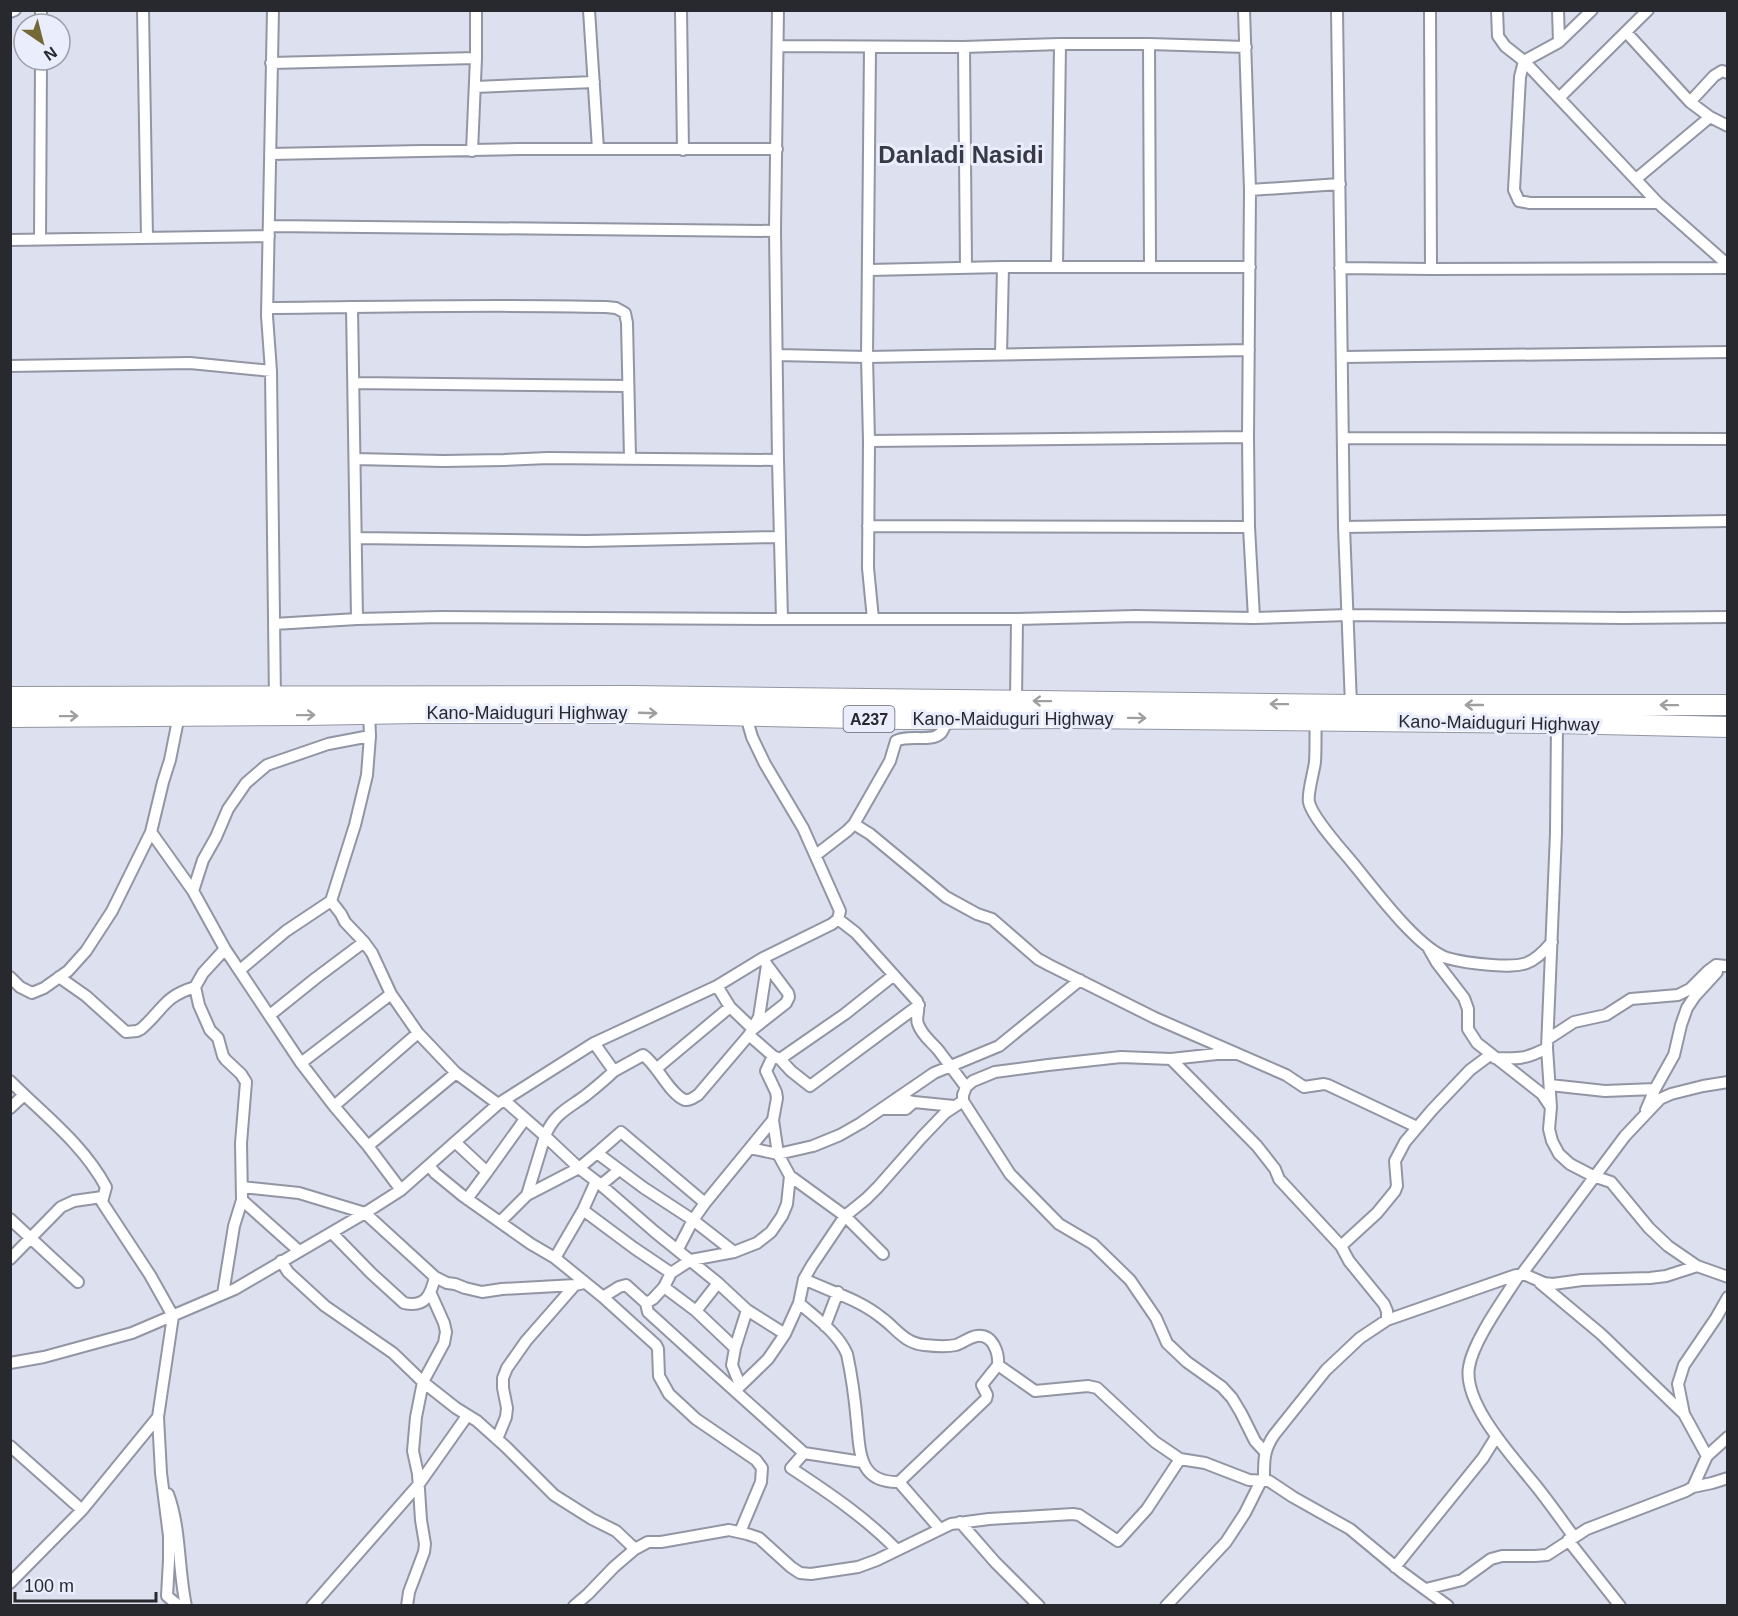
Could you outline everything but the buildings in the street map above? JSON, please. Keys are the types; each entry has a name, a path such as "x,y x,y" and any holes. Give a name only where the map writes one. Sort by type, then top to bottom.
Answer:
{"highway":[{"name":"Kano-Maiduguri Highway","path":"10,717 179,715 275,706 631,696 1351,705 1728,705"},
{"name":"Kano-Maiduguri Highway","path":"10,697 275,706 369,713 630,713 948,719 1316,720 1728,727"}],"street":[{"path":"10,12 15,10"},
{"path":"143,10 147,238"},
{"path":"273,10 267,308 271,371 275,706"},
{"path":"472,151 476,10"},
{"path":"589,10 598,149"},
{"path":"681,10 683,150"},
{"path":"778,10 776,231 782,620"},
{"path":"1245,10 1250,190 1249,527 1254,618"},
{"path":"1337,10 1344,527 1351,705"},
{"path":"1430,10 1431,269"},
{"path":"1497,10 1498,36 1505,46 1524,61 1658,203 1728,266"},
{"path":"1558,10 1559,42"},
{"path":"1592,10 1559,42 1524,61 1520,77 1514,190 1519,201 1530,203 1658,203"},
{"path":"1559,98 1648,10"},
{"path":"1626,32 1690,102 1710,117 1728,126"},
{"path":"1057,267 1060,44"},
{"path":"778,46 870,48 1149,44 1246,47"},
{"path":"1149,44 1150,267"},
{"path":"964,47 966,268"},
{"path":"870,48 867,357 868,568 873,619"},
{"path":"272,63 476,58"},
{"path":"1690,102 1714,76 1722,71 1728,73"},
{"path":"40,240 41,72"},
{"path":"475,87 594,82"},
{"path":"1636,179 1710,117"},
{"path":"270,154 777,149"},
{"path":"1250,190 1340,184"},
{"path":"10,240 147,238 269,231 776,231"},
{"path":"1340,268 1728,266"},
{"path":"869,270 1003,267 1250,267"},
{"path":"1001,354 1003,267"},
{"path":"267,308 434,305 616,308 625,313 627,323 630,458"},
{"path":"352,307 357,619"},
{"path":"777,355 867,357 1249,350"},
{"path":"1343,357 1728,352"},
{"path":"10,366 190,363 271,371"},
{"path":"354,382 628,386"},
{"path":"869,441 1248,437"},
{"path":"1344,438 1728,439"},
{"path":"355,459 778,460"},
{"path":"1344,527 1728,521"},
{"path":"868,526 1249,527"},
{"path":"357,538 586,541 780,537"},
{"path":"274,624 442,617 782,620 1136,616 1254,618 1348,615 1728,617"},
{"path":"1016,700 1017,619"},
{"path":"240,969 286,931 331,901 355,825 367,775 369,713"},
{"path":"10,977 20,987 32,993 44,988 68,971 86,951 112,910 151,832 179,715"},
{"path":"10,1363 44,1357 132,1334 235,1289 401,1190 501,1102 594,1043 765,962 838,919 840,911 816,855 803,828 765,764 752,737 746,716"},
{"path":"816,855 854,824 890,761 896,741 903,737 931,738 941,733 948,719"},
{"path":"1316,720 1315,762 1308,802 1318,820 1392,911 1428,947 1437,963 1464,998 1468,1009 1468,1029 1477,1043 1542,1094 1551,1107"},
{"path":"1557,723 1556,833 1548,1043 1551,1107 1549,1129 1559,1154 1570,1164 1611,1182 1649,1228 1668,1246 1697,1266 1728,1277"},
{"path":"193,891 203,860 228,809 246,783 267,765 290,756 328,744 370,736"},
{"path":"854,824 870,834 946,897 977,914 992,919 1038,959 1155,1018 1286,1075 1304,1087 1328,1085 1417,1127"},
{"path":"151,832 193,891 225,948 302,1063 401,1190"},
{"path":"331,901 345,922 372,953 391,994 418,1033 456,1073 525,1119 579,1168 678,1249 747,1310 785,1334"},
{"path":"838,919 856,933 919,1005"},
{"path":"270,1015 364,942"},
{"path":"1428,947 1457,960 1519,966 1531,962 1552,942"},
{"path":"59,977 86,996 126,1032 141,1029 165,1001 180,992 195,987 203,973 225,948"},
{"path":"751,1032 759,1017 762,1002 765,962"},
{"path":"527,1195 550,1125 558,1114 585,1096 615,1071 643,1055 670,1087 684,1099 689,1100 698,1095 751,1032 789,1000 788,993 765,962"},
{"path":"1341,1246 1377,1213 1395,1191 1397,1186 1395,1161 1405,1142 1470,1070 1492,1057 1521,1059 1531,1056 1574,1022 1606,1015 1631,999 1678,995 1690,989 1716,965 1727,966"},
{"path":"1643,1116 1674,1055 1687,1008 1711,978 1727,966"},
{"path":"883,1254 845,1216 790,1176 778,1154 773,1120 777,1098 766,1071 776,1057 845,1014 894,975"},
{"path":"750,1148 778,1154 813,1146 840,1135 934,1073 999,1046 1080,980"},
{"path":"717,986 730,1007 751,1032 810,1086 919,1005"},
{"path":"195,987 199,1005 210,1030 218,1038 223,1056 246,1082 241,1143 242,1200 234,1226 223,1294"},
{"path":"302,1063 391,994"},
{"path":"919,1005 916,1018 918,1025 925,1037 937,1048 966,1087"},
{"path":"656,1068 730,1007"},
{"path":"334,1106 418,1033"},
{"path":"594,1043 615,1071"},
{"path":"738,1388 768,1359 785,1334 799,1303 804,1279 845,1216 872,1193 922,1137 959,1103 966,1087 973,1081 995,1072 1121,1057 1171,1059 1236,1054"},
{"path":"1171,1059 1257,1146 1288,1190 1341,1246 1349,1261 1384,1304 1387,1320"},
{"path":"368,1146 456,1073"},
{"path":"10,1081 81,1150 106,1186 102,1202 107,1212 150,1275 173,1316 158,1417 168,1536 167,1596 179,1605"},
{"path":"1620,1605 1533,1482 1496,1437 1470,1387 1469,1366 1474,1348 1520,1275 1625,1136 1643,1116 1660,1099 1671,1094 1728,1082"},
{"path":"1550,1085 1605,1091 1655,1089"},
{"path":"10,1108 24,1095"},
{"path":"881,1109 902,1099 914,1102 959,1103"},
{"path":"959,1103 1010,1174 1059,1224 1093,1244 1130,1280 1156,1318 1167,1343 1182,1358 1222,1387 1236,1406 1255,1441 1265,1452"},
{"path":"467,1199 525,1119"},
{"path":"678,1249 705,1203 773,1120"},
{"path":"500,1222 527,1195 579,1168 621,1132 705,1203"},
{"path":"455,1142 487,1172"},
{"path":"597,1152 734,1252"},
{"path":"429,1165 435,1173 467,1199 531,1245 555,1258 579,1284 603,1297 656,1345 659,1376 669,1394 678,1404 756,1460 762,1468 761,1482 740,1532"},
{"path":"555,1258 599,1183 619,1170"},
{"path":"646,1303 664,1287 671,1273 691,1260 734,1252 757,1243 771,1232 787,1204 790,1176"},
{"path":"242,1187 298,1193 365,1213 435,1277 447,1283 482,1292 579,1284"},
{"path":"10,1259 61,1207 74,1201 102,1197"},
{"path":"242,1200 299,1251"},
{"path":"582,1210 671,1273"},
{"path":"10,1219 78,1282"},
{"path":"332,1233 404,1303 417,1303 431,1294"},
{"path":"280,1261 288,1272 325,1306 393,1353 423,1382 467,1416 477,1421 554,1495 616,1531 635,1550"},
{"path":"1167,1605 1226,1542 1245,1513 1263,1481 1265,1452 1274,1435 1326,1370 1360,1338 1387,1320 1520,1275 1553,1284 1582,1280 1666,1276 1697,1266"},
{"path":"407,1605 409,1592 424,1552 419,1484 413,1451 416,1418 423,1382 444,1343 446,1332 431,1294 435,1277"},
{"path":"799,1303 844,1346 857,1424 858,1446 862,1462 875,1478 886,1483 898,1482 986,1398 987,1395 982,1385 998,1365 999,1354 995,1346 987,1339 980,1336 974,1337 954,1346 914,1343 868,1307 804,1279"},
{"path":"1535,1279 1601,1334 1684,1414 1707,1456"},
{"path":"696,1311 718,1283"},
{"path":"497,1439 506,1417 503,1378 507,1368 526,1341 579,1284"},
{"path":"603,1297 619,1287 626,1286 646,1303 648,1312 738,1388 804,1453 862,1462"},
{"path":"664,1287 696,1311 735,1348"},
{"path":"825,1326 838,1292"},
{"path":"1684,1414 1678,1384 1684,1365 1728,1297"},
{"path":"738,1388 732,1365 747,1310"},
{"path":"998,1365 1035,1391 1088,1386 1097,1388 1155,1442 1180,1459 1205,1463 1248,1480 1269,1481 1350,1529 1395,1567 1448,1605"},
{"path":"312,1605 419,1484 467,1416"},
{"path":"10,1583 82,1510 158,1417"},
{"path":"1395,1567 1483,1458 1496,1437"},
{"path":"1693,1487 1707,1456 1728,1437"},
{"path":"10,1446 82,1510"},
{"path":"804,1453 791,1468 851,1509 878,1530 897,1550"},
{"path":"574,1605 614,1567 648,1542 661,1542 729,1530 759,1538 791,1567 800,1573 811,1574 858,1567 951,1524 960,1522 1040,1514 1073,1514 1079,1515 1118,1541 1147,1509 1180,1459"},
{"path":"161,1473 174,1510 186,1605"},
{"path":"1426,1589 1462,1580 1491,1559 1502,1556 1546,1554 1587,1529 1693,1487 1728,1478"},
{"path":"898,1482 940,1529"},
{"path":"960,1522 995,1562 1040,1605"}],"district":[{"name":"Danladi Nasidi","path":"961,154"}]}
